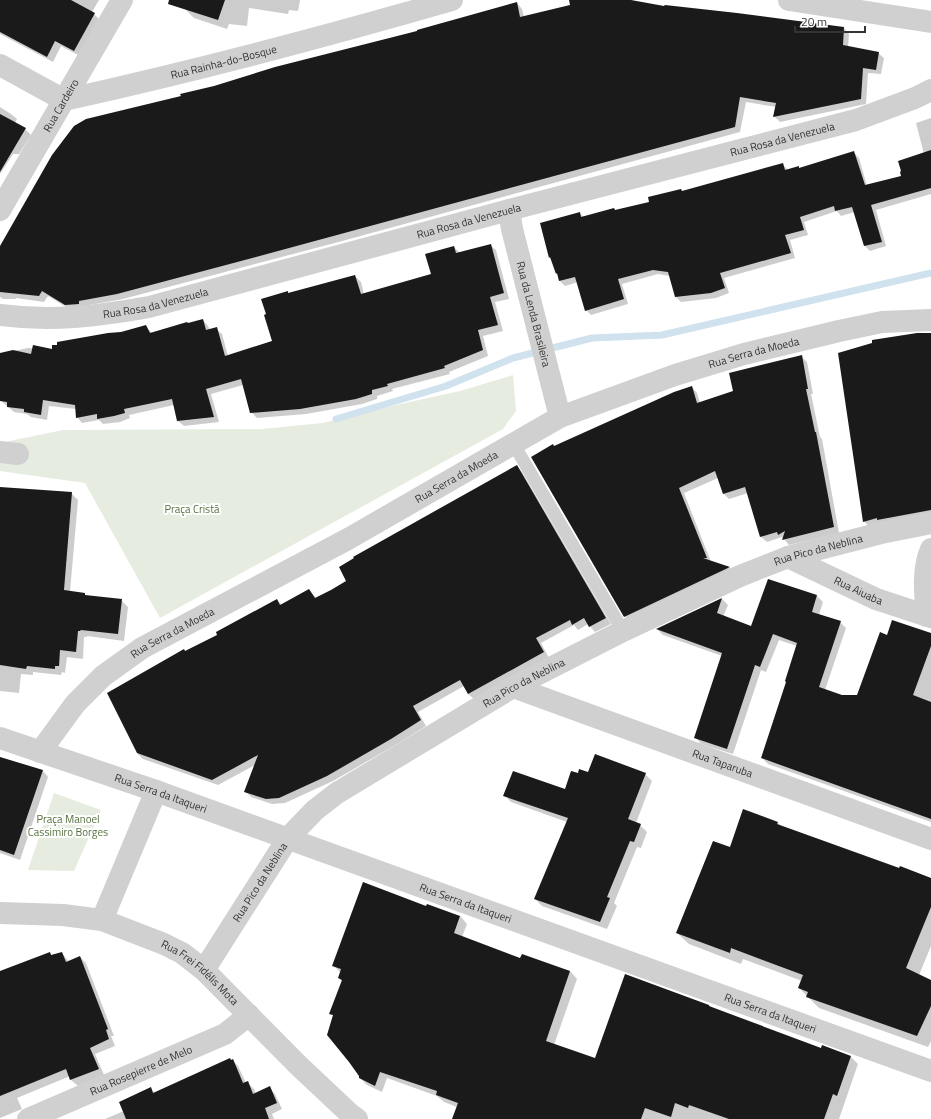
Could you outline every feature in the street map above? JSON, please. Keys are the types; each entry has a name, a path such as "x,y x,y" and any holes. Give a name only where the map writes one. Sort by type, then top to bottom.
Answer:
{"street":[{"name":"Rua Cardeiro","path":"0,210 122,0"},
{"name":"Rua Rainha-do-Bosque","path":"64,100 135,84 327,36 452,0"},
{"path":"789,0 931,22"},
{"path":"0,65 64,100"},
{"name":"Rua Rosa da Venezuela","path":"0,315 22,318 60,319 149,307 510,220 856,120 915,98 931,90"},
{"name":"Rua da Lenda Brasileira","path":"510,220 558,408"},
{"name":"Rua Serra da Moeda","path":"40,752 75,704 103,676 142,648 348,539 513,443 558,408 744,354 839,331 882,322 931,320"},
{"name":"Rua Pico da Neblina","path":"204,970 288,838 314,810 338,793 513,687 623,631 740,576 788,557 882,533 931,523"},
{"path":"929,616 925,591 926,572 931,549"},
{"name":"Rua Aiuaba","path":"788,557 876,599 929,616"},
{"name":"Rua Taparuba","path":"513,687 931,840"},
{"name":"Rua Serra da Itaqueri","path":"0,738 288,838 931,1072"},
{"path":"102,920 156,791"},
{"name":"Rua Frei Fidélis Mota","path":"0,913 63,915 102,920 164,944 182,953 204,970 298,1065 348,1113 357,1119"},
{"name":"Rua Rosepierre de Melo","path":"28,1119 225,1034 249,1015"}],"lane":[{"path":"513,443 623,631"}],"green space":[{"name":"Praça Cristã","path":"513,375 516,411 503,429 160,618 85,483 0,471 0,443 63,430 262,429 323,423 460,391"},
{"name":"Praça Manoel Cassimiro Borges","path":"54,793 101,810 74,871 28,870"}],"building":[{"path":"0,0 71,0 95,13 74,51 55,41 47,57 0,32"},
{"path":"169,0 225,0 218,20 168,4"},
{"path":"569,0 631,0 664,6 737,13 844,27 843,45 879,52 876,70 863,68 861,99 773,117 776,103 740,97 735,127 117,294 79,301 79,304 65,305 42,291 39,296 0,292 0,246 52,155 74,126 86,119 181,96 180,94 214,86 275,67 417,31 517,2 520,17 570,5"},
{"path":"0,114 26,128 0,172"},
{"path":"931,150 931,188 871,205 882,242 864,246 852,207 835,211 834,206 800,217 804,230 785,235 791,253 720,273 725,288 711,293 675,297 668,272 653,270 618,279 624,299 585,311 575,277 559,281 550,257 549,258 540,223 580,212 581,217 614,208 615,210 649,202 648,197 681,189 682,191 783,163 785,170 799,166 799,168 854,151 865,185 901,176 898,161"},
{"path":"491,244 504,293 490,297 498,325 478,330 483,350 444,366 445,368 387,384 388,386 372,390 372,394 356,399 300,409 250,413 241,379 206,389 214,417 177,421 172,399 124,409 125,413 97,419 97,414 76,418 75,405 43,400 41,415 24,412 24,409 7,407 7,402 0,401 0,353 13,350 31,354 33,345 52,349 52,345 57,345 57,342 121,332 146,325 150,333 203,319 206,330 217,327 225,356 272,341 261,299 355,275 361,294 431,274 425,254 454,246 456,253"},
{"path":"917,333 931,333 931,510 877,520 877,518 863,522 838,353 872,343 872,340"},
{"path":"802,355 808,389 806,389 816,432 834,527 782,540 785,531 778,535 777,532 760,537 745,487 723,494 715,471 679,488 707,558 703,558 730,567 624,617 531,457 553,444 554,446 674,392 692,386 697,403 733,391 729,373"},
{"path":"517,465 606,618 589,627 584,618 572,625 570,620 536,638 544,652 468,694 460,680 413,706 421,720 327,776 279,798 266,799 244,792 258,755 212,780 137,753 107,693 184,649 185,651 217,635 216,632 277,599 280,605 309,589 315,598 331,590 346,581 339,567 354,558 353,557"},
{"path":"0,487 72,492 64,590 85,593 85,595 122,599 118,634 81,630 78,631 76,652 60,650 59,666 55,666 55,669 27,666 26,669 0,665"},
{"path":"768,579 817,595 812,612 841,621 819,687 842,695 857,695 880,632 887,635 892,620 931,633 931,646 913,695 931,702 931,819 761,758 797,643 773,634 760,667 755,665 727,749 694,738 722,653 656,629 722,598 717,613 751,626"},
{"path":"595,754 646,773 628,819 641,824 634,842 630,841 607,897 610,898 600,922 534,899 568,818 503,796 513,771 565,789 571,771 578,773 579,769 588,772"},
{"path":"0,757 43,770 14,855 0,850"},
{"path":"743,809 778,822 777,824 931,878 931,907 906,968 931,980 931,1006 917,1036 806,997 808,992 798,988 803,975 731,948 730,953 676,933 713,841 730,847"},
{"path":"363,882 426,906 427,904 460,916 454,933 520,958 522,954 570,971 546,1041 595,1058 625,974 821,1048 822,1045 851,1056 837,1096 833,1094 824,1119 729,1119 689,1105 688,1108 675,1103 671,1117 645,1108 641,1119 452,1119 458,1103 436,1095 437,1091 380,1072 375,1086 359,1078 349,1062 327,1035 333,1015 329,1014 342,980 338,978 341,969 332,966"},
{"path":"50,952 51,955 62,952 66,962 80,956 108,1029 106,1030 109,1039 90,1048 99,1069 70,1080 66,1069 0,1096 0,971"},
{"path":"230,1058 231,1060 233,1059 243,1083 248,1081 253,1094 270,1086 277,1103 265,1108 269,1119 126,1119 119,1102 151,1087 153,1093"}],"waterway":[{"path":"336,419 446,386 513,358 592,338 662,335 931,273"}]}
